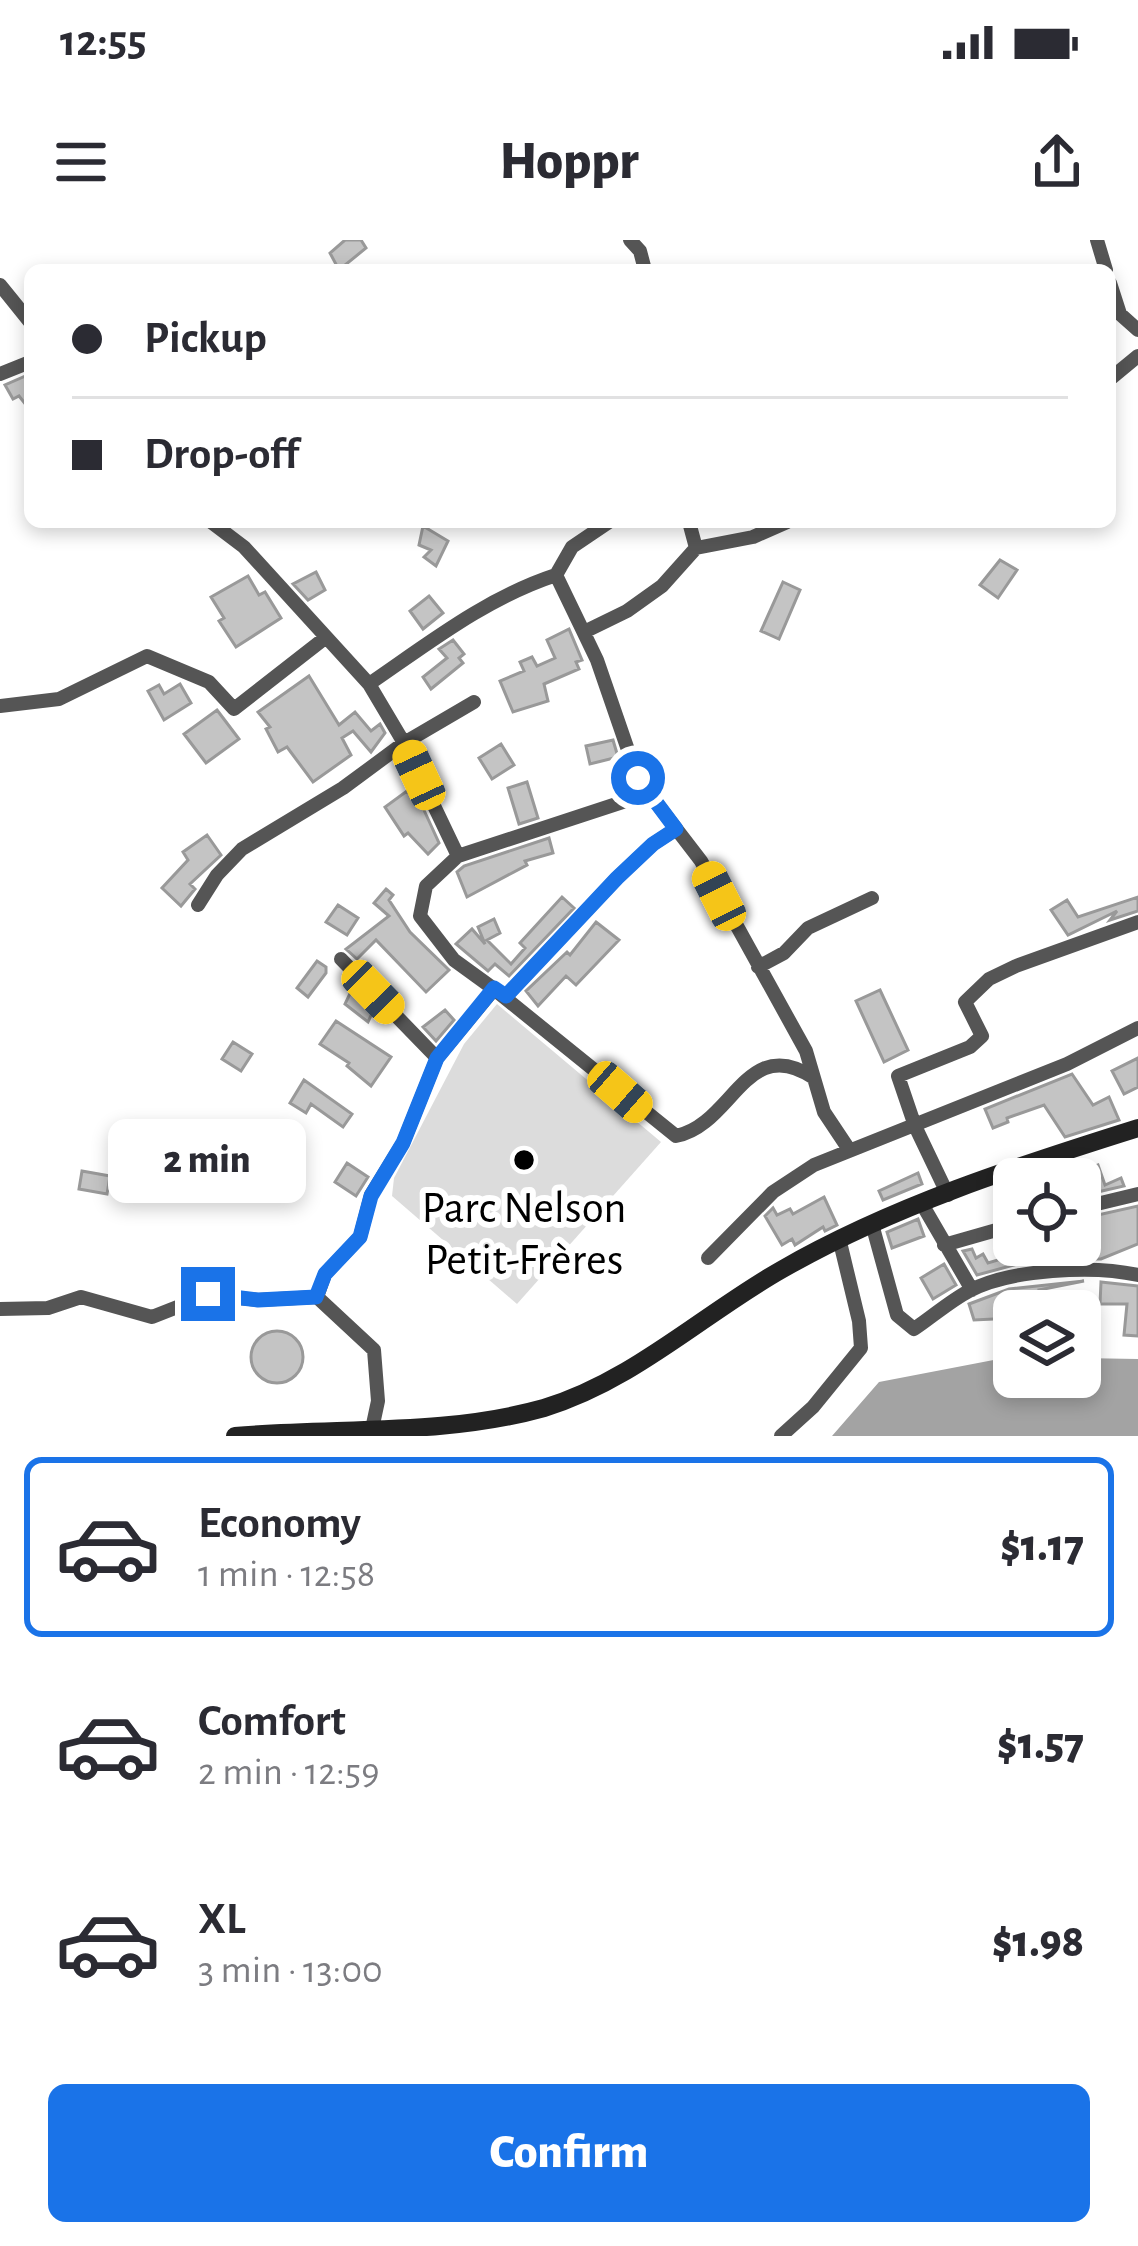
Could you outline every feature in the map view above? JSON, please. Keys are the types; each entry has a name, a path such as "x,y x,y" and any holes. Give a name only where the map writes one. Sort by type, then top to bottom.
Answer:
{"main road":[{"path":"235,1436 469,1426 590,1392 838,1238 1032,1161 1138,1128"}],"street":[{"path":"0,285 24,315"},
{"path":"1116,302 1120,314 1138,330"},
{"path":"219,528 244,547 369,684 404,743 458,856"},
{"path":"369,684 471,613 518,587 556,575 572,547 600,528"},
{"path":"691,528 696,548"},
{"path":"584,632 627,611 662,586 696,548 753,537 773,528"},
{"path":"556,575 584,632 647,794 701,861 806,1051 824,1112 848,1148"},
{"path":"0,706 59,699 147,656 209,682 234,709 326,638"},
{"path":"198,905 242,849 474,702"},
{"path":"647,794 458,856 426,886 420,916 454,960 676,1136 706,1120 768,1066 791,1065 815,1078"},
{"path":"316,1297 325,1274 360,1237 371,1196 403,1143 437,1058 617,878 676,829"},
{"path":"758,967 784,953 808,928 872,898"},
{"path":"948,1195 915,1126 898,1076 970,1047 982,1036 965,1002 989,979 1138,922"},
{"path":"341,959 437,1058"},
{"path":"708,1258 773,1192 848,1148 1067,1064 1138,1028"},
{"path":"1101,1203 1138,1194"},
{"path":"922,1204 972,1290"},
{"path":"872,1224 897,1315 914,1329 972,1290 1033,1275 1096,1269 1138,1276"},
{"path":"944,1245 993,1231"},
{"path":"781,1436 813,1407 861,1348 838,1238"},
{"path":"0,1309 48,1308 81,1297 152,1317 208,1294 258,1300 316,1297 374,1350 384,1432"}],"shaded area":[{"name":"Parc Nelson Petit-Frères","path":"497,1004 661,1142 517,1304 392,1196 394,1178 464,1044"},
{"path":"1101,1358 1138,1359 1138,1436 832,1436 879,1382 993,1360 993,1398 1101,1398"}],"building":[{"path":"345,240 361,240 366,248 346,264 336,264 330,253"},
{"path":"24,377 24,402 19,396 13,399 5,385"},
{"path":"423,528 448,541 436,566 424,557 431,550 419,545"},
{"path":"1000,560 1017,570 998,598 980,585"},
{"path":"316,572 325,590 308,600 293,584"},
{"path":"248,576 281,618 236,647 211,597"},
{"path":"783,582 800,590 779,639 761,631"},
{"path":"429,596 443,613 423,629 410,611"},
{"path":"569,629 582,660 576,662 579,669 544,684 548,701 513,712 500,681 524,671 520,662 532,657 537,666 555,658 547,640"},
{"path":"453,640 464,654 459,658 463,663 431,689 423,677 447,658 439,649"},
{"path":"309,676 339,725 355,712 371,731 380,724 385,733 371,752 353,731 342,738 351,755 313,782 287,747 278,752 266,729 270,727 258,712"},
{"path":"180,684 191,703 164,720 148,691 159,685 164,694"},
{"path":"217,710 239,739 206,763 184,734"},
{"path":"613,740 618,757 590,764 586,746"},
{"path":"501,744 514,765 492,779 479,758"},
{"path":"527,782 538,818 519,824 508,788"},
{"path":"407,791 423,808 439,843 428,854 408,833 404,836 385,807"},
{"path":"207,835 221,855 190,884 195,889 181,906 162,888 188,860 183,852"},
{"path":"549,838 553,853 525,861 527,865 467,897 457,872 464,866"},
{"path":"386,889 410,932 449,970 426,992 376,940 357,959 346,949 389,916 374,903"},
{"path":"562,897 574,908 509,976 495,964 488,971 456,944 472,929 485,944 478,927 494,919 500,933 487,940 511,964 525,948 520,943"},
{"path":"1138,897 1138,911 1110,920 1117,911 1068,935 1051,910 1067,900 1078,917"},
{"path":"338,905 358,918 347,935 326,922"},
{"path":"596,922 619,940 576,985 566,976 538,1006 526,991 567,952 570,955"},
{"path":"317,961 326,973 308,997 297,988"},
{"path":"353,987 374,1009 368,1022 345,1004"},
{"path":"880,990 908,1050 884,1062 856,1001"},
{"path":"445,1010 454,1020 436,1041 423,1027"},
{"path":"336,1021 391,1057 371,1086 349,1063 320,1044"},
{"path":"233,1042 252,1054 241,1071 222,1059"},
{"path":"1138,1058 1138,1087 1124,1094 1112,1071"},
{"path":"1072,1074 1093,1105 1109,1097 1119,1120 1065,1137 1044,1105 993,1128 985,1109"},
{"path":"304,1080 352,1114 343,1127 311,1104 306,1113 290,1103"},
{"path":"347,1163 368,1177 356,1196 335,1182"},
{"path":"82,1171 110,1176 107,1194 79,1189"},
{"path":"918,1173 922,1184 883,1200 879,1191"},
{"path":"1101,1174 1105,1185 1121,1178 1124,1186 1101,1191"},
{"path":"824,1197 837,1225 825,1231 823,1227 795,1245 792,1239 782,1245 765,1216 773,1208 777,1215 790,1209 793,1214"},
{"path":"1138,1206 1138,1244 1101,1259 1101,1214"},
{"path":"918,1219 924,1236 892,1248 887,1232"},
{"path":"972,1249 976,1258 983,1254 993,1266 1010,1266 977,1275 963,1251"},
{"path":"944,1264 956,1285 933,1299 921,1278"},
{"path":"1084,1281 1039,1290 1009,1289"},
{"path":"1101,1282 1138,1286 1138,1336 1124,1335 1127,1304 1101,1304"},
{"path":"993,1295 993,1319 974,1320 969,1304"},
{"path":"277,1331 295,1339 303,1357 295,1375 277,1383 259,1375 251,1357 259,1339"}],"place":[{"name":"Parc Nelson Petit-Frères","path":"524,1160"}],"route":[{"path":"208,1294 258,1300 316,1297 325,1274 360,1237 371,1196 403,1143 437,1058 494,988 506,996 617,878 676,829 638,778"}]}
